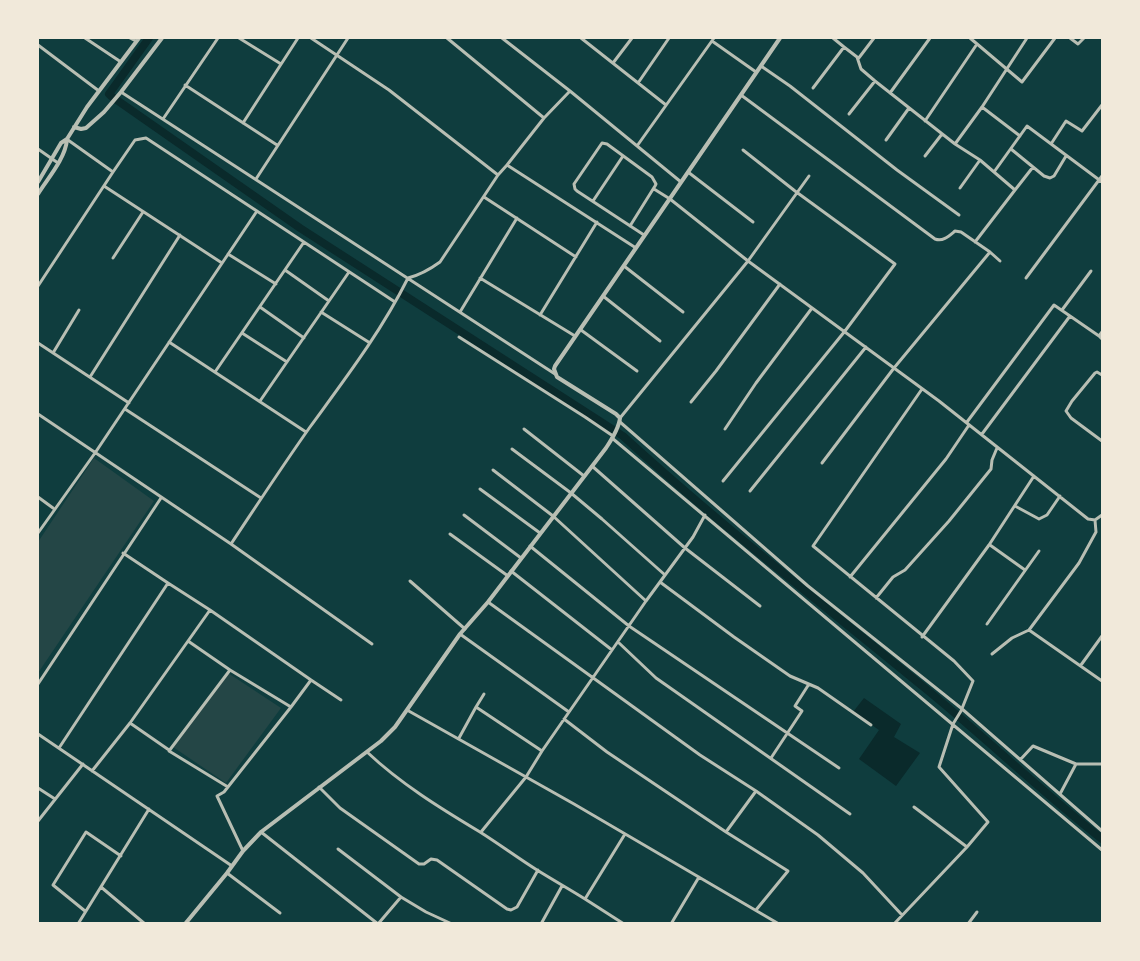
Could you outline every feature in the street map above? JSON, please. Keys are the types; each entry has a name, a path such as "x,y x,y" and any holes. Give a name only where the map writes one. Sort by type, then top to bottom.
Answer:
{"street":[{"path":"85,38 121,62"},
{"path":"38,194 58,163 74,127 137,39 130,38"},
{"path":"74,127 86,128 104,111 162,38"},
{"path":"163,119 218,38"},
{"path":"239,38 281,64"},
{"path":"243,123 298,38"},
{"path":"311,38 389,90 498,175"},
{"path":"256,179 348,38"},
{"path":"447,38 544,118"},
{"path":"502,38 681,182"},
{"path":"581,38 666,105"},
{"path":"586,42 589,38"},
{"path":"613,63 632,38"},
{"path":"638,83 669,38"},
{"path":"555,375 555,366 575,336 780,38"},
{"path":"833,38 858,57 861,69 875,81 955,144 980,160 1015,190"},
{"path":"858,59 874,38"},
{"path":"890,93 930,38"},
{"path":"971,38 1022,82 1055,38"},
{"path":"955,144 1027,38"},
{"path":"1070,38 1078,44 1084,38"},
{"path":"637,146 713,39 756,72"},
{"path":"926,121 977,44"},
{"path":"38,45 99,91"},
{"path":"813,88 844,47"},
{"path":"761,66 959,215"},
{"path":"849,114 875,81"},
{"path":"185,85 277,145"},
{"path":"231,544 306,432 370,344 408,278 430,270 440,262 498,175 544,118 570,91"},
{"path":"119,94 163,119 460,312 560,380 616,414 620,421 808,586 961,710 1102,831"},
{"path":"741,95 935,239 939,241 955,231 961,232 1000,261"},
{"path":"1051,144 1066,121 1082,131 1102,105"},
{"path":"982,107 1020,136"},
{"path":"886,140 909,108"},
{"path":"994,171 1027,126 1102,179 1026,278"},
{"path":"925,156 942,134"},
{"path":"38,286 135,140 146,138 395,302"},
{"path":"38,182 61,143 67,139"},
{"path":"67,139 112,172"},
{"path":"630,226 656,184 652,177 605,143 600,144 574,184 575,189 592,201 630,226 644,235"},
{"path":"38,149 58,163"},
{"path":"1011,149 1044,176 1050,178 1054,176 1066,155"},
{"path":"723,481 845,332 895,264 743,150"},
{"path":"592,201 623,156"},
{"path":"960,188 980,160"},
{"path":"507,165 636,248"},
{"path":"975,242 1033,167"},
{"path":"688,171 753,222"},
{"path":"184,924 261,832 395,728 460,634 512,571 592,466 613,436 620,421 748,261 809,176"},
{"path":"104,186 222,262"},
{"path":"654,189 968,423 1088,519 1095,520 1102,515"},
{"path":"484,197 576,257"},
{"path":"38,533 125,409 257,211"},
{"path":"113,258 143,212"},
{"path":"460,312 517,218"},
{"path":"540,315 597,222"},
{"path":"90,377 180,235"},
{"path":"215,372 304,242"},
{"path":"822,463 894,368 990,252"},
{"path":"228,254 276,284"},
{"path":"624,266 683,312"},
{"path":"285,270 329,301"},
{"path":"1062,310 1091,271"},
{"path":"260,401 349,272"},
{"path":"480,278 575,336"},
{"path":"691,402 780,284"},
{"path":"603,296 660,341"},
{"path":"850,577 946,459 968,423 1054,305 1101,338 1102,332"},
{"path":"260,307 304,338"},
{"path":"726,429 756,383 812,308"},
{"path":"53,353 79,310"},
{"path":"321,312 370,344"},
{"path":"982,434 1070,316"},
{"path":"580,329 637,371"},
{"path":"242,333 287,362"},
{"path":"459,337 613,436 1102,849"},
{"path":"170,342 306,432"},
{"path":"38,343 129,403"},
{"path":"750,491 866,347"},
{"path":"1102,375 1095,373 1066,411 1071,418 1102,441"},
{"path":"894,924 988,822 939,767 954,722 973,681 954,661 813,546 922,389"},
{"path":"125,409 262,498"},
{"path":"38,414 231,544 372,644"},
{"path":"524,429 584,476"},
{"path":"876,598 893,577 905,570 991,469 998,447"},
{"path":"512,449 571,493 665,575"},
{"path":"592,466 685,548 760,606"},
{"path":"493,470 553,516 646,600"},
{"path":"922,637 989,545 1034,476"},
{"path":"480,489 540,533"},
{"path":"1015,506 1040,519 1047,514 1060,496"},
{"path":"38,497 54,508"},
{"path":"38,684 161,498"},
{"path":"464,515 521,558"},
{"path":"481,832 526,777 646,600 693,537 705,515"},
{"path":"993,654 1012,638 1029,630 1079,563 1096,532 1095,520"},
{"path":"450,534 508,576"},
{"path":"989,545 1024,570"},
{"path":"530,546 629,626 839,768"},
{"path":"987,624 1039,550"},
{"path":"123,553 341,700"},
{"path":"512,571 612,650"},
{"path":"410,581 465,629"},
{"path":"660,582 790,676 818,688 871,725"},
{"path":"59,748 168,583"},
{"path":"488,602 700,755 756,791 818,836 863,873 902,915"},
{"path":"92,771 130,723 210,610"},
{"path":"1029,630 1102,681"},
{"path":"460,634 569,712"},
{"path":"1081,665 1102,636"},
{"path":"188,641 291,707"},
{"path":"618,642 656,678 850,814"},
{"path":"169,750 230,670"},
{"path":"243,851 217,796 224,792 311,680"},
{"path":"771,758 802,711 795,706 809,684"},
{"path":"459,738 484,694"},
{"path":"476,707 542,751"},
{"path":"407,710 779,924"},
{"path":"564,719 607,752 788,872 756,910"},
{"path":"130,723 228,787"},
{"path":"38,734 232,866"},
{"path":"1020,760 1033,746 1076,764 1102,764"},
{"path":"367,752 419,794 624,924"},
{"path":"38,820 83,764"},
{"path":"1060,794 1076,764"},
{"path":"319,787 340,808 418,864 424,864 431,859 437,860 507,909 517,907 538,870"},
{"path":"38,788 55,799"},
{"path":"726,832 756,791"},
{"path":"914,807 967,847"},
{"path":"78,924 149,809"},
{"path":"85,910 53,885 86,832 121,856"},
{"path":"261,832 378,924 401,897"},
{"path":"585,899 625,834"},
{"path":"338,849 401,897 452,924"},
{"path":"227,873 280,913"},
{"path":"671,924 699,877"},
{"path":"541,924 563,885"},
{"path":"101,887 145,924"},
{"path":"968,924 976,912"}],"shaded area":[{"path":"94,458 154,501 38,673 38,542"},
{"path":"228,673 281,708 226,783 173,747"},
{"path":"864,698 901,724 894,737 920,753 896,786 859,759 879,730 853,712"}],"waterway":[{"path":"149,38 109,94 111,96 300,228 623,436 735,533 948,708 1102,839"}]}
